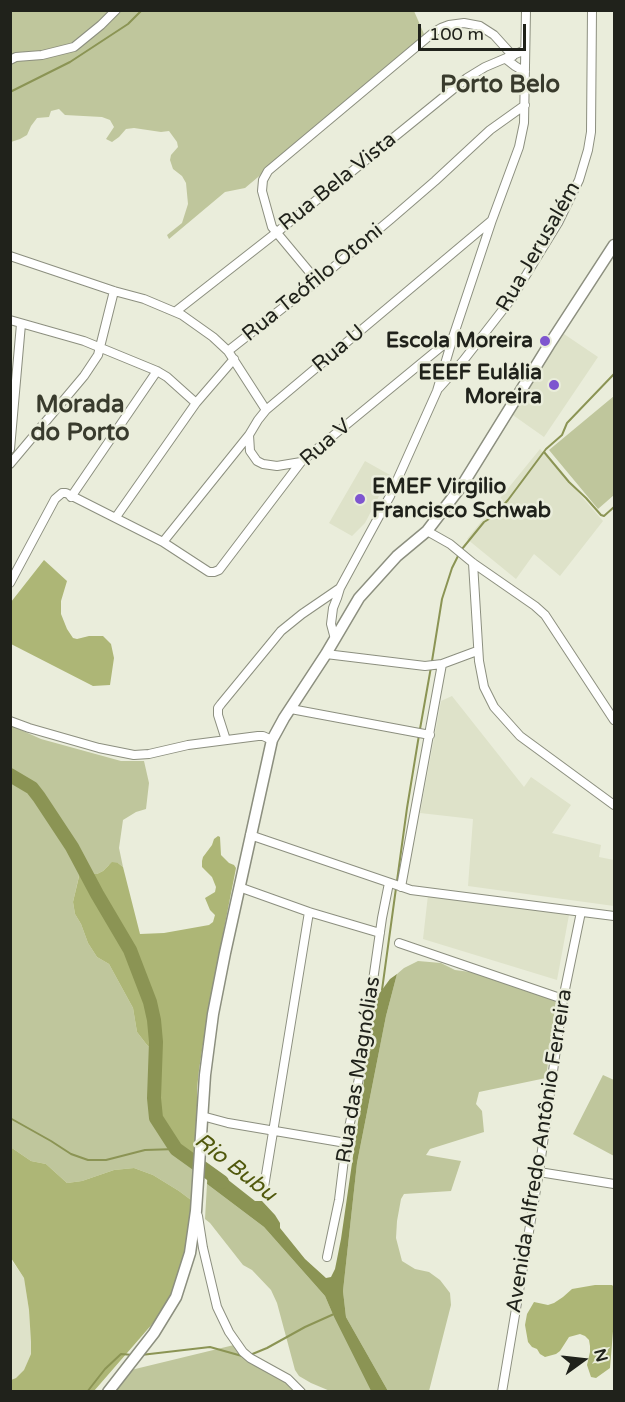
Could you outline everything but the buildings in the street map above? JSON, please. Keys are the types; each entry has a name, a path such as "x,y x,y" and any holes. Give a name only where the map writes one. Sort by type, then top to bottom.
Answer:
{"main road":[{"path":"108,1392 154,1333 176,1296 190,1253 196,1211 205,1075 212,1023 250,835 272,740 359,598 398,556 427,531 463,484 549,345 615,245"}],"street":[{"path":"10,60 15,57 42,55 74,47 116,10"},
{"path":"335,639 331,618 340,588 390,496 437,391 520,140 525,105 526,10"},
{"name":"Rua Jerusalém","path":"437,391 512,298 558,223 579,180 591,132 592,10"},
{"path":"317,281 276,233 269,219 262,191 263,180 268,171 434,32 449,25 472,24 494,34 514,66 525,72"},
{"name":"Rua Bela Vista","path":"175,312 467,78 525,50"},
{"name":"Rua Teófilo Otoni","path":"10,256 144,299 175,312 213,337 231,355 435,182 477,142 525,105"},
{"name":"Rua U","path":"163,542 249,435 266,410 492,220"},
{"path":"10,464 84,376 98,355 114,291"},
{"path":"10,320 84,341 157,371 196,403"},
{"path":"10,449 21,324"},
{"name":"Rua V","path":"163,542 209,572 219,570 301,462 453,337"},
{"path":"116,517 231,355 266,410"},
{"path":"71,497 157,371"},
{"path":"249,435 249,445 253,456 263,464 285,465 301,462"},
{"path":"10,583 56,499 62,493 116,517 163,542"},
{"path":"427,531 450,544 545,615 615,720"},
{"path":"473,563 477,651 484,687 494,707 520,736 615,805"},
{"path":"226,740 218,715 218,708 221,704 281,631 340,588"},
{"path":"326,654 425,666 439,664 477,651"},
{"name":"Rua das Magnólias","path":"327,1257 339,1200 380,933 395,885 423,733 439,664"},
{"path":"291,709 423,733"},
{"path":"11,720 29,728 99,748 134,755 226,740 263,736 272,740"},
{"path":"250,835 411,890 615,916"},
{"path":"239,887 309,912 380,933"},
{"path":"264,1187 309,912"},
{"name":"Avenida Alfredo Antônio Ferreira","path":"502,1392 539,1172 563,999 581,912"},
{"path":"399,943 563,999"},
{"path":"202,1116 228,1123 346,1143"},
{"path":"539,1172 615,1184"},
{"path":"196,1211 217,1307 229,1332 250,1358 288,1379 301,1392"}],"shaded area":[{"path":"10,11 414,11 424,34 418,43 245,188 225,192 169,239 167,235 182,223 188,204 186,183 182,176 173,169 170,160 178,147 169,131 126,129 112,142 106,139 114,127 110,120 102,117 65,115 59,109 51,111 49,117 37,118 27,135 11,142"},
{"name":"EEEF Eulália Moreira","path":"564,334 598,357 544,437 510,413"},
{"path":"614,396 614,495 598,509 549,450"},
{"path":"540,449 603,521 560,576 534,554 516,579 467,539"},
{"name":"EMEF Virgilio Francisco Schwab","path":"365,461 390,475 365,523 352,536 329,523"},
{"path":"44,560 67,581 61,601 61,614 73,638 103,636 111,644 114,658 110,685 93,686 11,644 11,602"},
{"path":"452,696 524,787 531,777 571,805 552,833 601,845 599,857 614,860 614,906 468,886 473,819 420,813 441,701"},
{"path":"10,725 41,739 121,761 144,761 149,783 146,809 123,820 119,848 123,867 118,863 109,865 103,871 92,874 88,867 79,876 73,902 75,914 88,943 97,957 109,964 133,1008 137,1032 156,1053 157,1111 184,1152 197,1154 195,1203 153,1175 134,1168 114,1170 82,1181 67,1183 46,1164 31,1161 12,1148 10,1143"},
{"path":"218,836 220,837 221,855 236,868 209,1005 199,1070 197,1154 177,1149 162,1129 155,1093 158,1066 156,1053 137,1032 133,1008 109,964 97,957 88,943 75,914 73,902 81,868 85,865 92,874 97,874 112,862 118,863 123,867 140,934 164,933 209,925 213,922 215,915 205,898 215,892 216,887 212,877 202,867 202,861"},
{"path":"428,895 569,915 557,980 423,939"},
{"path":"418,961 441,963 455,970 478,973 556,1000 546,1078 479,1092 476,1104 482,1111 484,1132 430,1149 426,1155 461,1161 451,1191 404,1194 401,1199 396,1238 402,1261 415,1269 429,1272 440,1280 450,1293 451,1305 429,1391 388,1391 346,1317 343,1291 357,1163 386,1016 397,974"},
{"path":"397,974 386,1016 357,1163 343,1291 346,1317 388,1391 371,1391 325,1296 264,1227 207,1184 208,1168 227,1179 255,1201 262,1201 275,1215 280,1228 305,1259 326,1278 331,1277 335,1269 341,1239 376,998 390,979"},
{"path":"603,1075 614,1080 614,1156 573,1134"},
{"path":"10,1143 12,1148 31,1161 46,1164 67,1183 82,1181 114,1170 134,1168 153,1175 195,1203 192,1241 176,1288 160,1315 94,1391 11,1391 11,1380 24,1370 31,1354 31,1342 24,1278 11,1258"},
{"path":"207,1184 264,1227 325,1296 371,1391 330,1391 299,1376 295,1370 277,1303 271,1290 252,1270 243,1265 205,1219"},
{"path":"10,1258 24,1278 31,1342 31,1354 24,1370 11,1380"},
{"path":"595,1285 614,1287 610,1368 596,1378 591,1377 587,1365 590,1346 585,1336 580,1334 569,1337 560,1351 545,1357 528,1342 525,1325 527,1314 534,1302 548,1305 572,1289"},
{"path":"234,1345 283,1378 297,1392 113,1392 131,1370"}],"waterway":[{"name":"Rio Bubu","path":"10,92 70,62 128,24 142,10"},
{"path":"462,549 484,522 494,516 508,500 546,449 562,435 567,423 614,374"},
{"path":"544,452 601,515 604,516 614,507"},
{"path":"432,661 442,599 459,554"},
{"path":"420,729 431,667"},
{"path":"382,990 419,735"},
{"name":"Rio Bubu","path":"10,775 32,788 39,797 72,847 130,950 150,1002 154,1020 156,1118 176,1149 222,1182"},
{"path":"10,1118 71,1154 88,1160 106,1160 145,1150 176,1149"},
{"path":"250,1355 334,1314"},
{"path":"141,1355 210,1347 242,1356"},
{"path":"87,1392 105,1369 121,1354 133,1355"}],"place":[{"name":"Escola Moreira","path":"545,341"},
{"name":"EEEF Eulália Moreira","path":"554,385"},
{"name":"EMEF Virgilio Francisco Schwab","path":"360,499"}],"district":[{"name":"Porto Belo","path":"500,86"},
{"name":"Morada do Porto","path":"80,420"}]}
